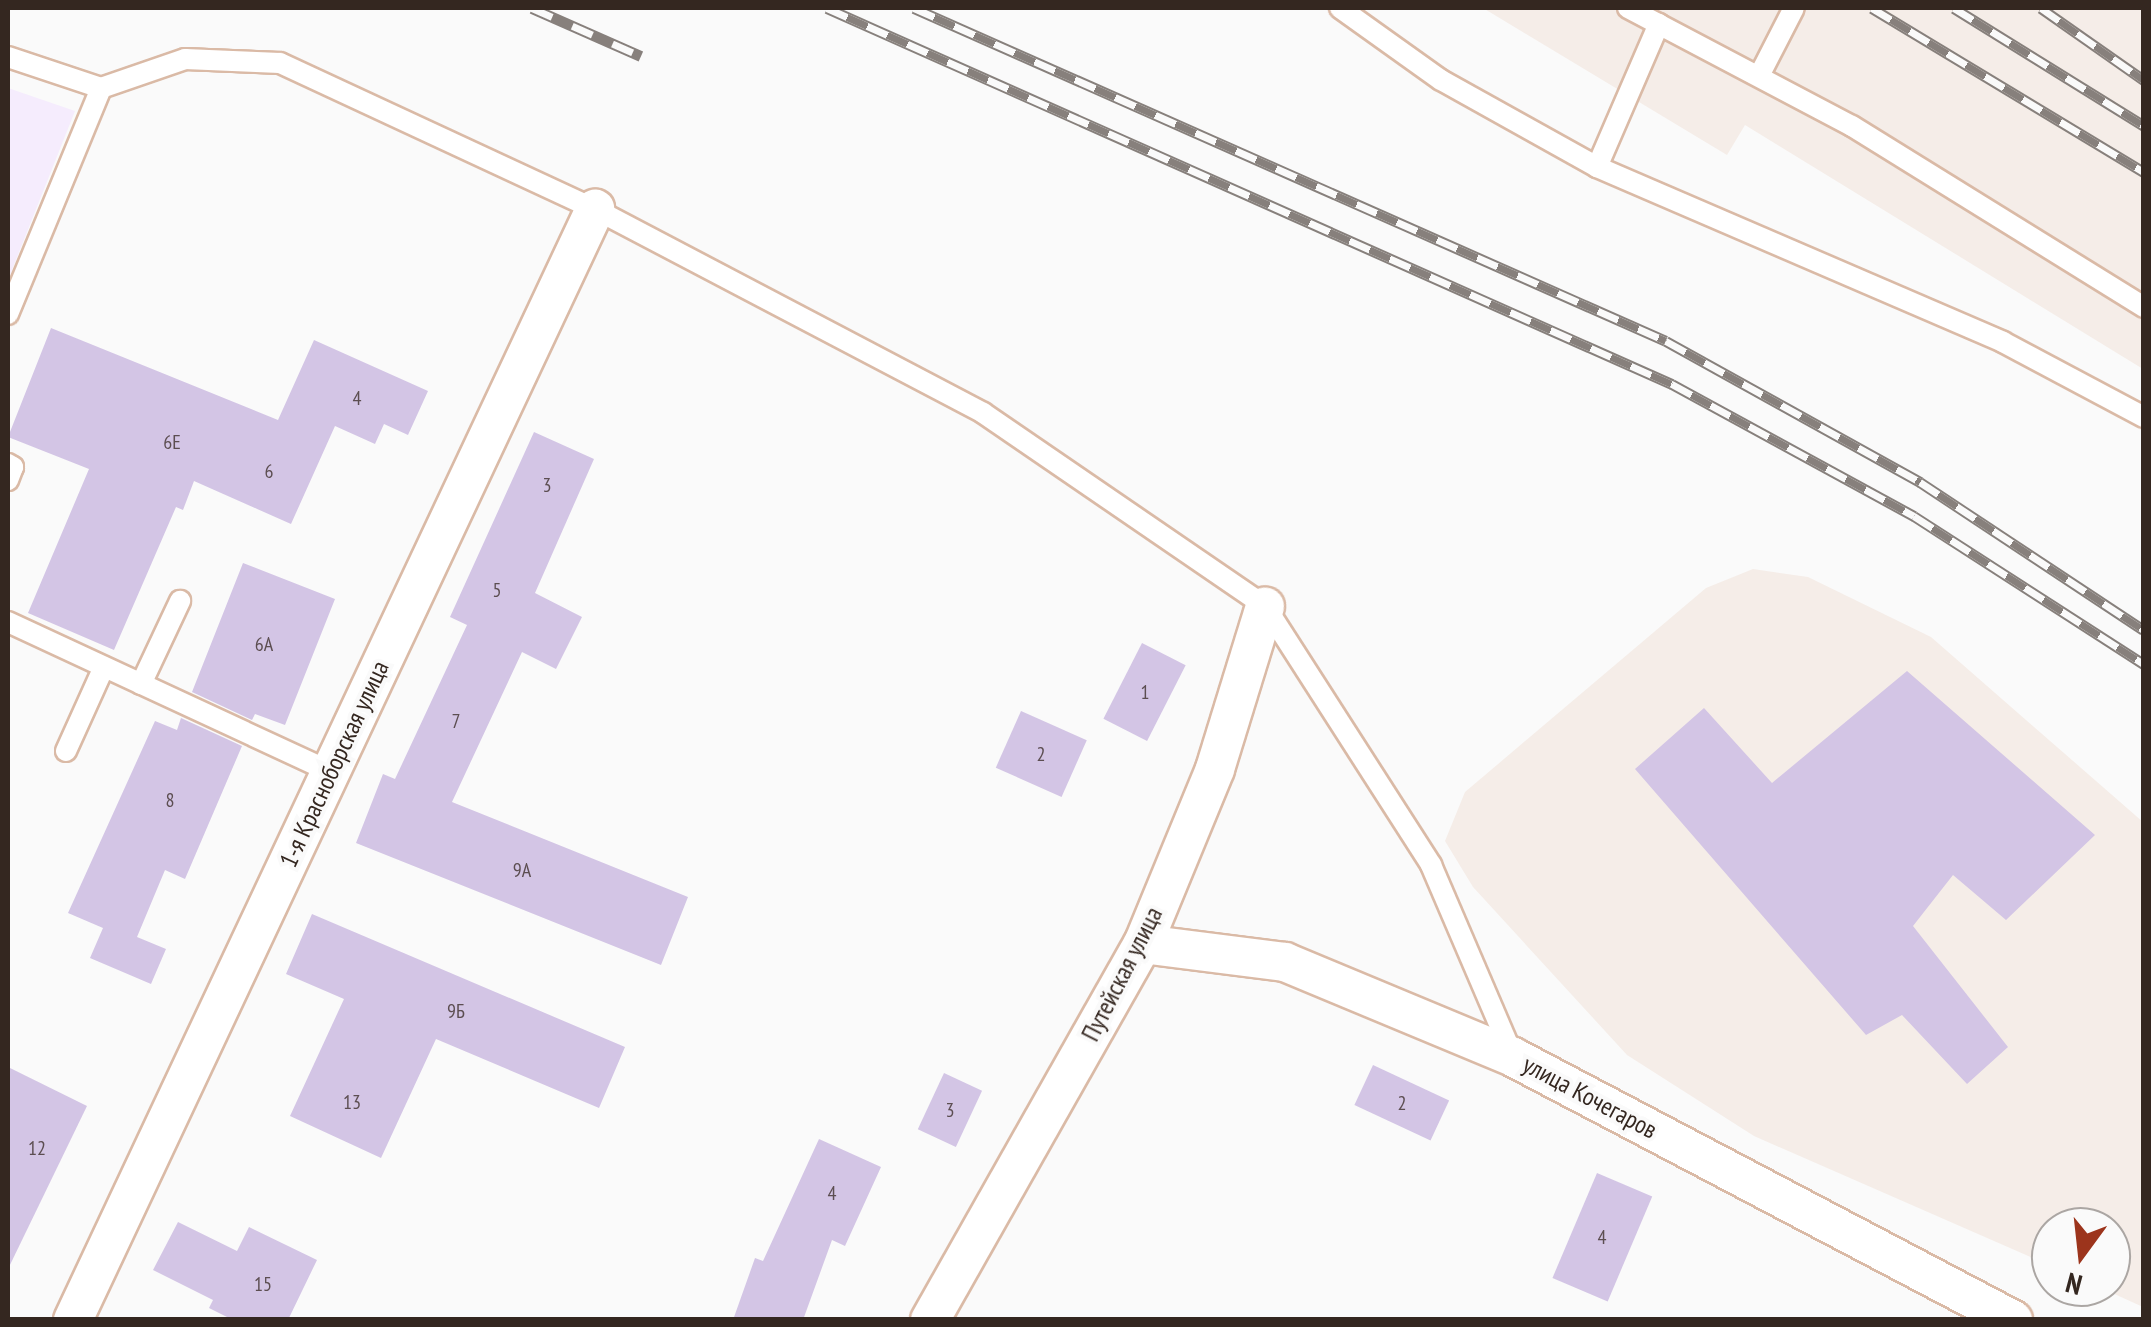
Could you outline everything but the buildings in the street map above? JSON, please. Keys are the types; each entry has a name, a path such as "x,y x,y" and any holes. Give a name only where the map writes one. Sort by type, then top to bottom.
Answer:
{"street":[{"name":"1-я Красноборская улица","path":"73,1320 595,209"},
{"name":"Путейская улица","path":"930,1320 1143,944 1216,768 1264,606"},
{"name":"улица Кочегаров","path":"1143,944 1285,962 1513,1057 2013,1320"}],"lane":[{"path":"1340,8 1441,80 1598,167 2003,342 2144,418"},
{"path":"1628,8 1901,154 2144,306"},
{"path":"1760,76 1794,8"},
{"path":"1598,167 1659,24"},
{"path":"8,57 102,88 185,59 280,63 595,209 982,413 1264,606 1431,865 1513,1057"},
{"path":"8,314 102,88"},
{"path":"8,464 13,467 8,480"},
{"path":"142,684 180,601"},
{"path":"8,622 330,772"},
{"path":"66,750 104,667"}],"shaded area":[{"path":"1483,8 2143,8 2143,369 1745,125 1727,155"},
{"path":"8,88 75,111 8,280"},
{"path":"1753,569 1808,577 1931,637 2143,822 2143,1307 2131,1302 2131,1207 2031,1207 2031,1257 1754,1136 1627,1055 1473,887 1445,841 1465,792 1706,588"}],"railway":[{"path":"532,8 641,56"},
{"path":"827,8 1672,384 1914,516 2144,664"},
{"path":"914,8 1666,341 1920,482 2144,630"},
{"path":"1872,8 2144,172"},
{"path":"1954,8 2144,126"},
{"path":"2041,8 2144,80"}]}
